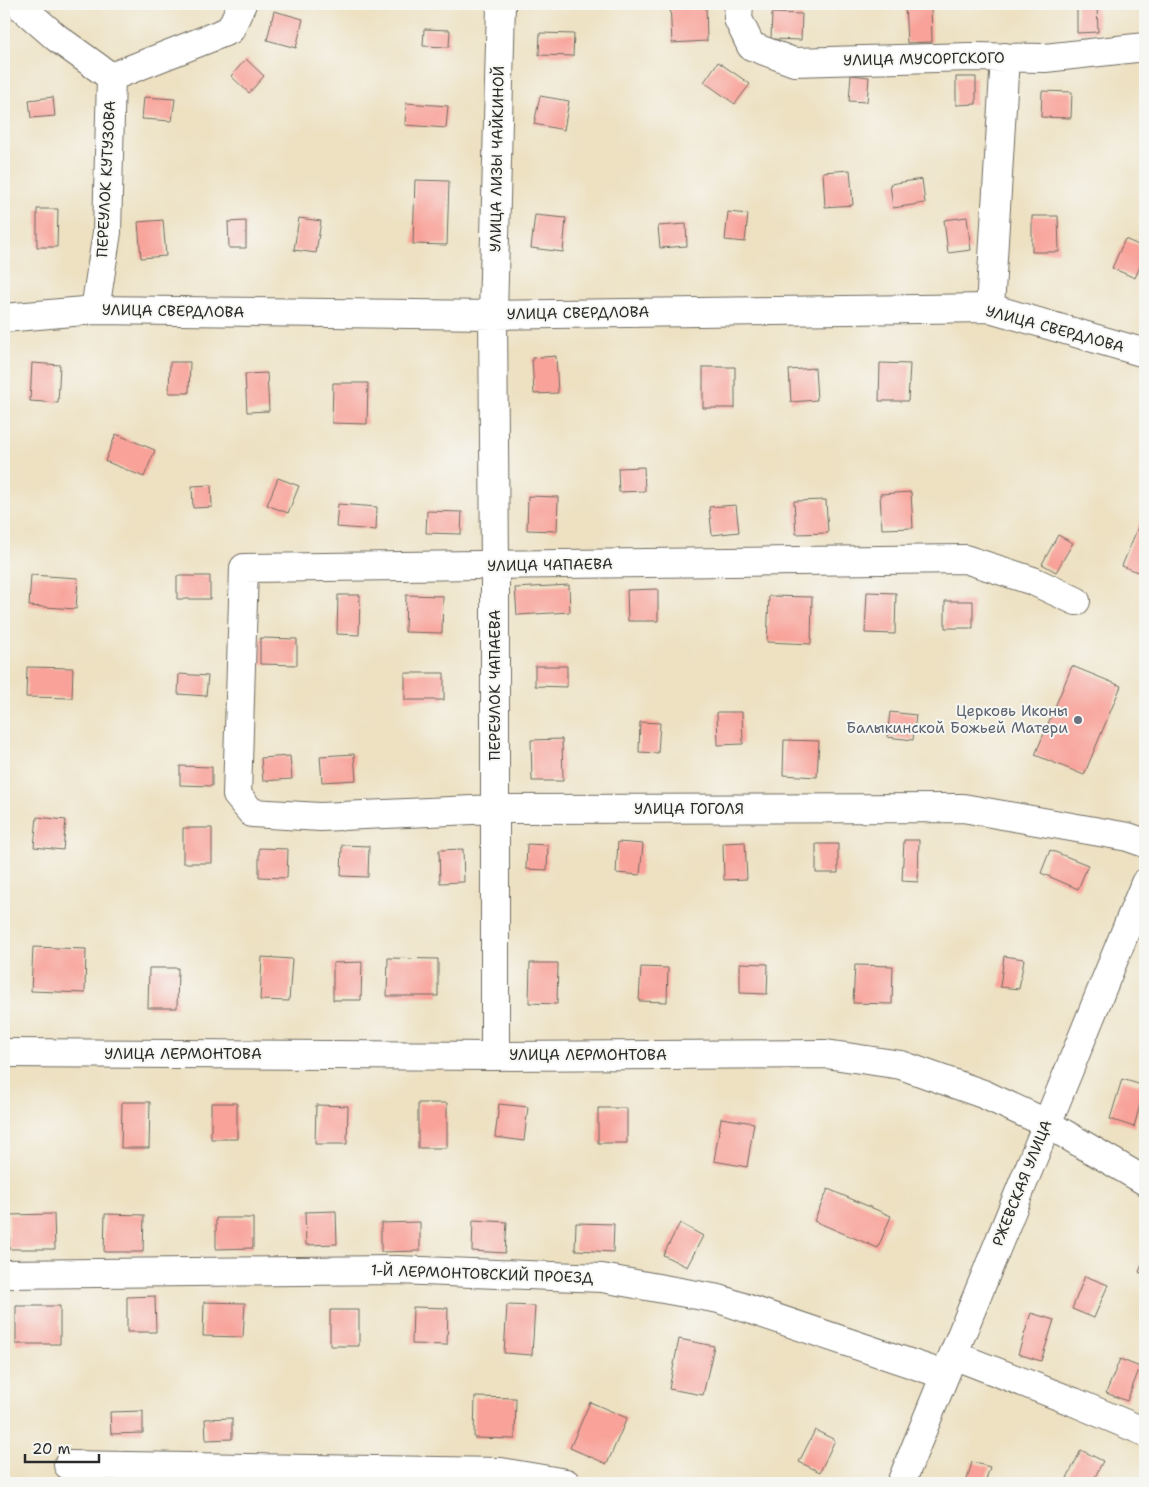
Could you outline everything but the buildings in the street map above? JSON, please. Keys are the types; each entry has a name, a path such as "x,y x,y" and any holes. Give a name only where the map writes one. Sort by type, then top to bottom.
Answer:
{"street":[{"path":"18,4 57,38 111,77 230,30 242,4"},
{"name":"УЛИЦА ЛИЗЫ ЧАЙКИНОЙ","path":"493,315 501,4"},
{"name":"УЛИЦА МУСОРГСКОГО","path":"738,4 738,19 751,46 794,62 1005,57 1045,58 1145,47"},
{"path":"990,308 1005,57"},
{"name":"ПЕРЕУЛОК КУТУЗОВА","path":"95,310 107,232 111,77"},
{"name":"УЛИЦА СВЕРДЛОВА","path":"4,318 95,310 493,315 990,308 1145,353"},
{"name":"ПЕРЕУЛОК ЧАПАЕВА","path":"493,315 495,1056"},
{"name":"УЛИЦА ЧАПАЕВА","path":"237,795 244,568 965,559 1033,581 1076,601"},
{"name":"УЛИЦА ГОГОЛЯ","path":"237,795 252,813 320,817 494,809 963,808 1128,837 1145,843"},
{"name":"РЖЕВСКАЯ УЛИЦА","path":"901,1483 1145,883"},
{"name":"УЛИЦА ЛЕРМОНТОВА","path":"4,1053 495,1056 826,1054 901,1065 983,1094 1046,1123 1145,1181"},
{"name":"1-Й ЛЕРМОНТОВСКИЙ ПРОЕЗД","path":"4,1274 397,1270 602,1278 719,1299 1074,1402 1145,1432"},
{"path":"68,1465 501,1472 566,1483"}],"place":[{"name":"Церковь Иконы Балыкинской Божьей Матери","path":"1078,720"}]}
